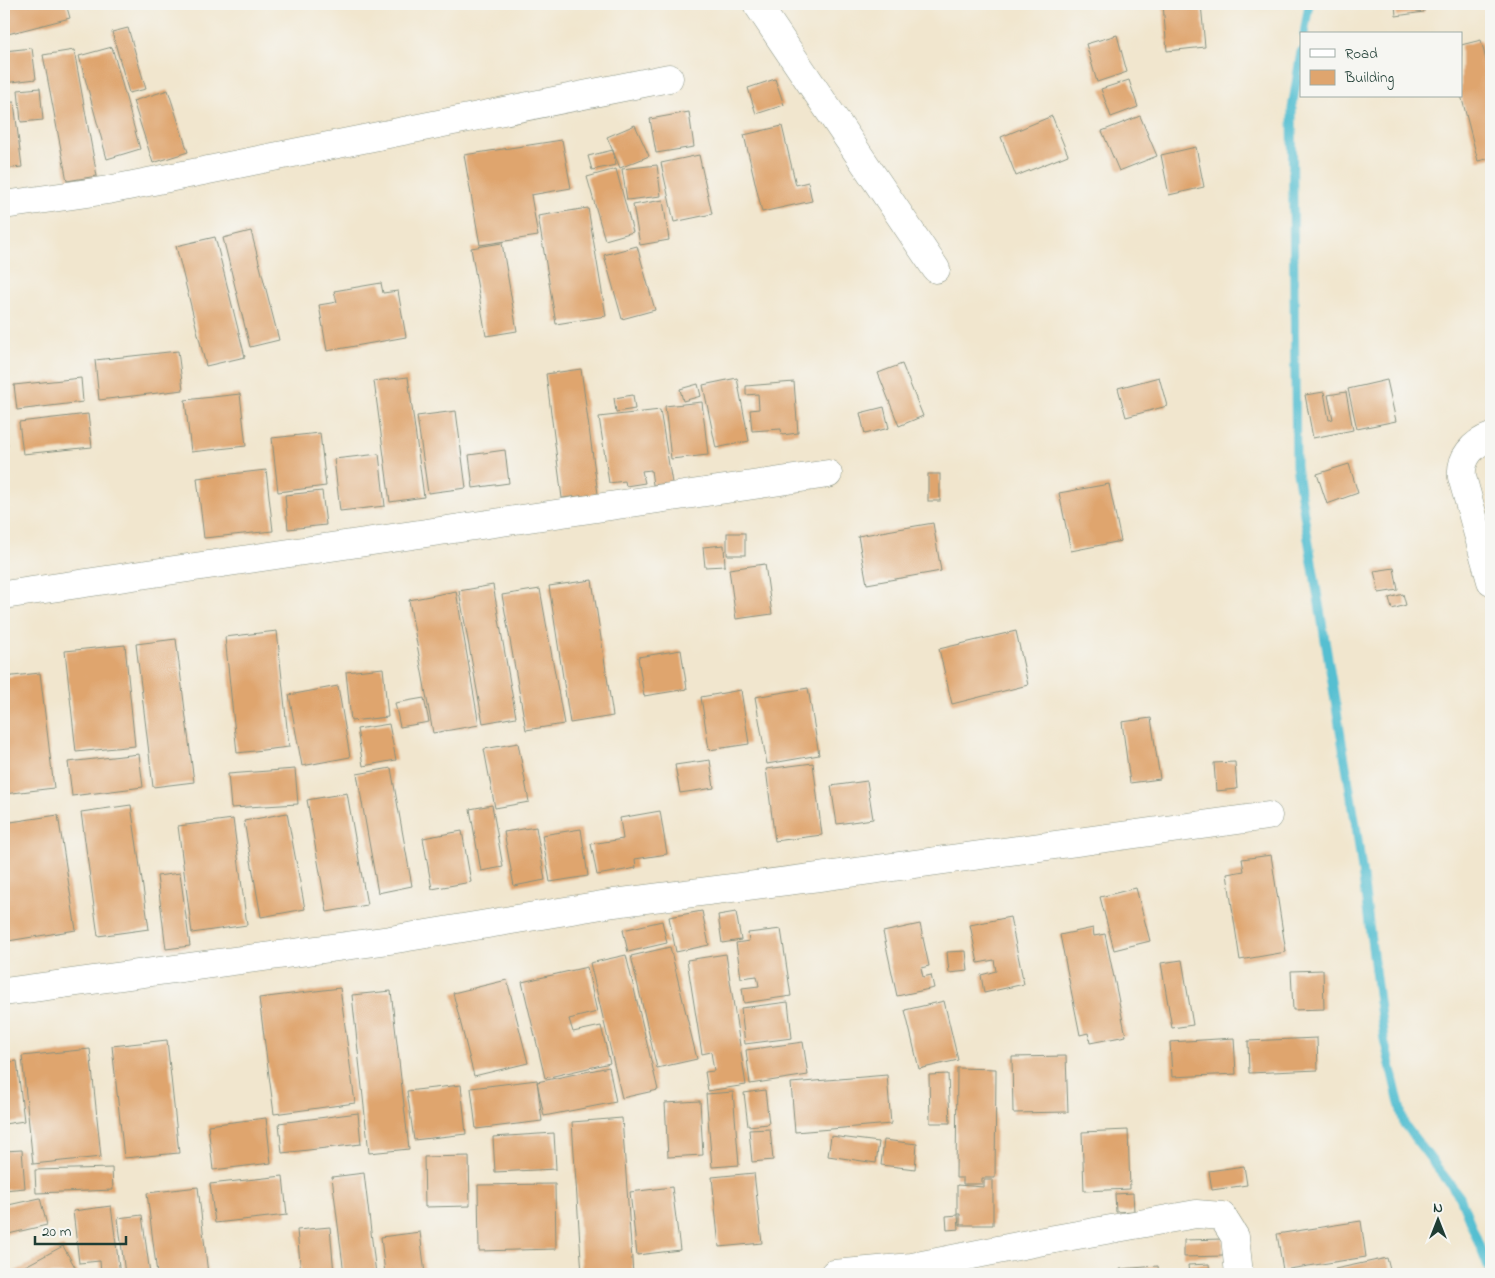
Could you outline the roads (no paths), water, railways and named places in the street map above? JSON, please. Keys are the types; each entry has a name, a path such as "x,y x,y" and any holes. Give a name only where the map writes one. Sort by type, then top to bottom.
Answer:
{"street":[{"path":"757,4 936,269"},
{"path":"4,205 108,190 669,78"},
{"path":"1491,437 1474,446 1467,454 1461,466 1462,477 1491,581"},
{"path":"4,595 828,474"},
{"path":"4,992 390,940 614,903 1268,816"},
{"path":"834,1274 912,1271 1038,1242 1196,1214 1222,1216 1235,1236 1239,1274"}],"waterway":[{"path":"1304,32 1309,4"},
{"path":"1300,58 1292,109 1296,466 1357,832 1384,1039 1404,1124 1460,1197 1491,1274"}]}
